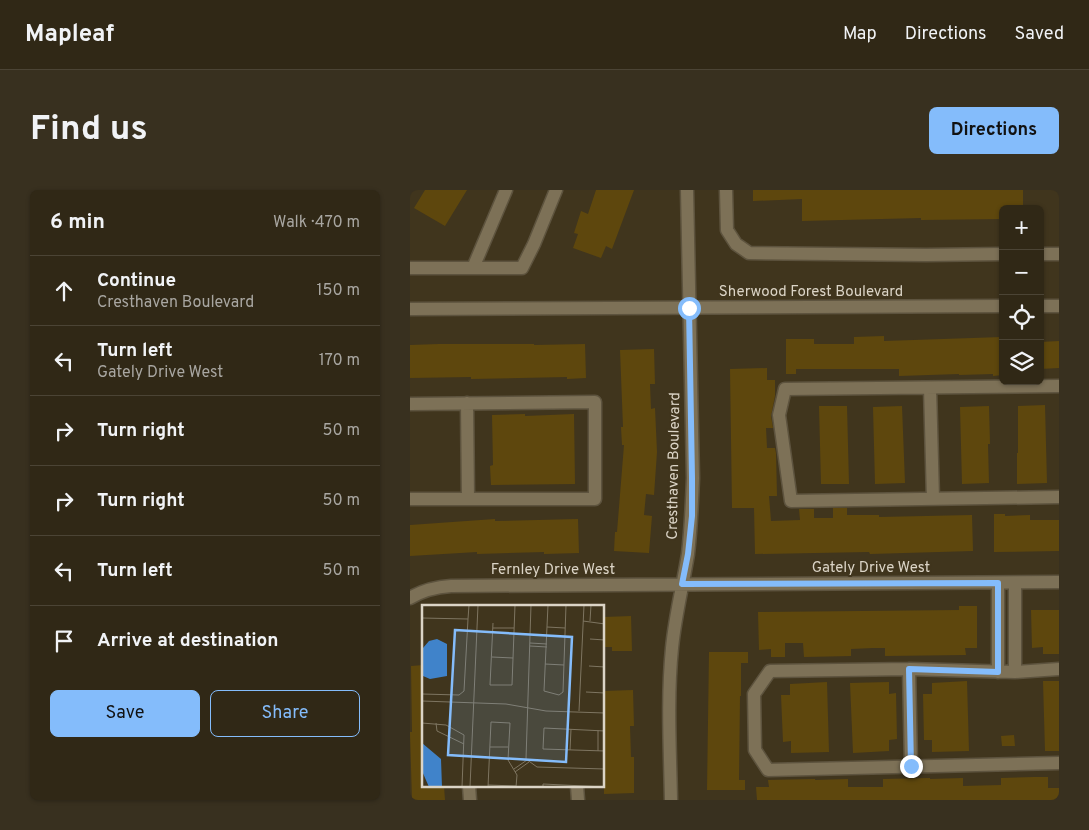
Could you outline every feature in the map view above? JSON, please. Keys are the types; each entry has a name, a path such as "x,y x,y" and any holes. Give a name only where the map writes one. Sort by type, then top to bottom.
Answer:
{"street":[{"path":"473,268 506,190"},
{"path":"410,268 522,268 556,190"},
{"name":"Cresthaven Boulevard","path":"671,800 669,685 677,610 692,516 687,190"},
{"path":"726,190 727,230 736,244 749,253 999,254"},
{"path":"1044,254 1059,254"},
{"name":"Sherwood Forest Boulevard","path":"410,309 999,306"},
{"path":"1044,306 1059,306"},
{"path":"1059,386 785,389 779,415 790,500 1059,497"},
{"path":"930,388 933,499"},
{"path":"410,404 595,402 596,500 410,499"},
{"path":"467,403 468,499"},
{"name":"Gately Drive West","path":"682,584 1059,582"},
{"path":"998,583 998,672"},
{"path":"1015,583 1015,672"},
{"name":"Fernley Drive West","path":"410,598 424,591 442,586 682,584"},
{"path":"1059,669 1015,672 909,669 770,671 754,694 755,750 768,770 1059,763"},
{"path":"909,669 911,766"}],"building":[{"path":"425,190 467,190 445,226 414,208"},
{"path":"596,190 634,190 612,249 606,246 601,258 573,248 578,234 574,233 581,211 588,214"},
{"path":"753,190 1023,190 1023,205 999,205 999,219 921,220 921,218 802,221 802,199 753,201"},
{"path":"884,336 884,341 999,337 999,375 959,374 899,376 899,369 796,369 796,374 786,374 786,339 814,339 814,344 854,344 854,337"},
{"path":"1059,341 1059,368 1044,369 1044,342"},
{"path":"585,344 586,378 410,378 410,345"},
{"path":"654,349 655,384 650,384 651,409 655,408 657,452 654,495 646,494 644,515 652,516 649,553 614,551 624,445 622,445 621,427 623,427 620,350"},
{"path":"767,368 767,380 775,380 775,396 771,416 773,428 766,428 767,448 775,448 776,453 777,496 769,496 771,521 800,520 799,509 814,509 814,518 833,518 833,508 847,508 847,515 879,515 879,517 972,515 973,551 870,554 869,552 755,554 754,508 732,508 730,369"},
{"path":"1045,405 1047,483 1017,484 1018,406"},
{"path":"819,406 847,406 849,484 821,484"},
{"path":"902,406 905,483 875,484 873,407"},
{"path":"989,406 989,483 962,484 960,407"},
{"path":"525,414 525,416 574,414 575,484 491,485 490,466 493,465 492,415"},
{"path":"994,514 1005,514 1005,516 1030,515 1030,520 1059,520 1059,551 994,552"},
{"path":"495,519 495,521 578,519 579,553 477,554 477,552 410,556 410,525"},
{"path":"959,606 977,606 977,648 965,648 966,655 885,656 885,648 873,648 851,649 851,656 804,657 803,643 785,643 785,657 771,657 771,649 759,650 758,612 959,610"},
{"path":"1031,610 1059,610 1059,654 1043,654 1043,647 1032,648"},
{"path":"631,616 632,651 612,651 612,647 605,647 605,617"},
{"path":"709,652 748,652 748,663 741,663 740,696 739,780 745,780 745,790 707,790"},
{"path":"422,665 422,788 444,788 445,800 412,800 410,734 412,732 411,666"},
{"path":"967,681 969,751 932,752 932,740 924,740 923,694 932,694 932,683"},
{"path":"1043,681 1059,681 1059,751 1045,751"},
{"path":"827,682 829,752 791,753 791,741 783,742 781,695 790,695 790,684"},
{"path":"889,682 889,694 896,693 897,739 889,740 889,751 853,753 850,683"},
{"path":"633,690 634,726 630,726 631,757 634,757 634,793 604,794 605,691"},
{"path":"1014,735 1015,746 1002,746 1001,736"},
{"path":"1048,777 1048,788 1059,788 1059,800 757,800 756,787 769,787 768,780 848,779 848,787 883,787 883,779 963,778 963,786 1001,785 1001,778"}],"route":[{"path":"689,308 692,516 688,554 682,584 998,583 998,672 909,669 911,766"}]}
